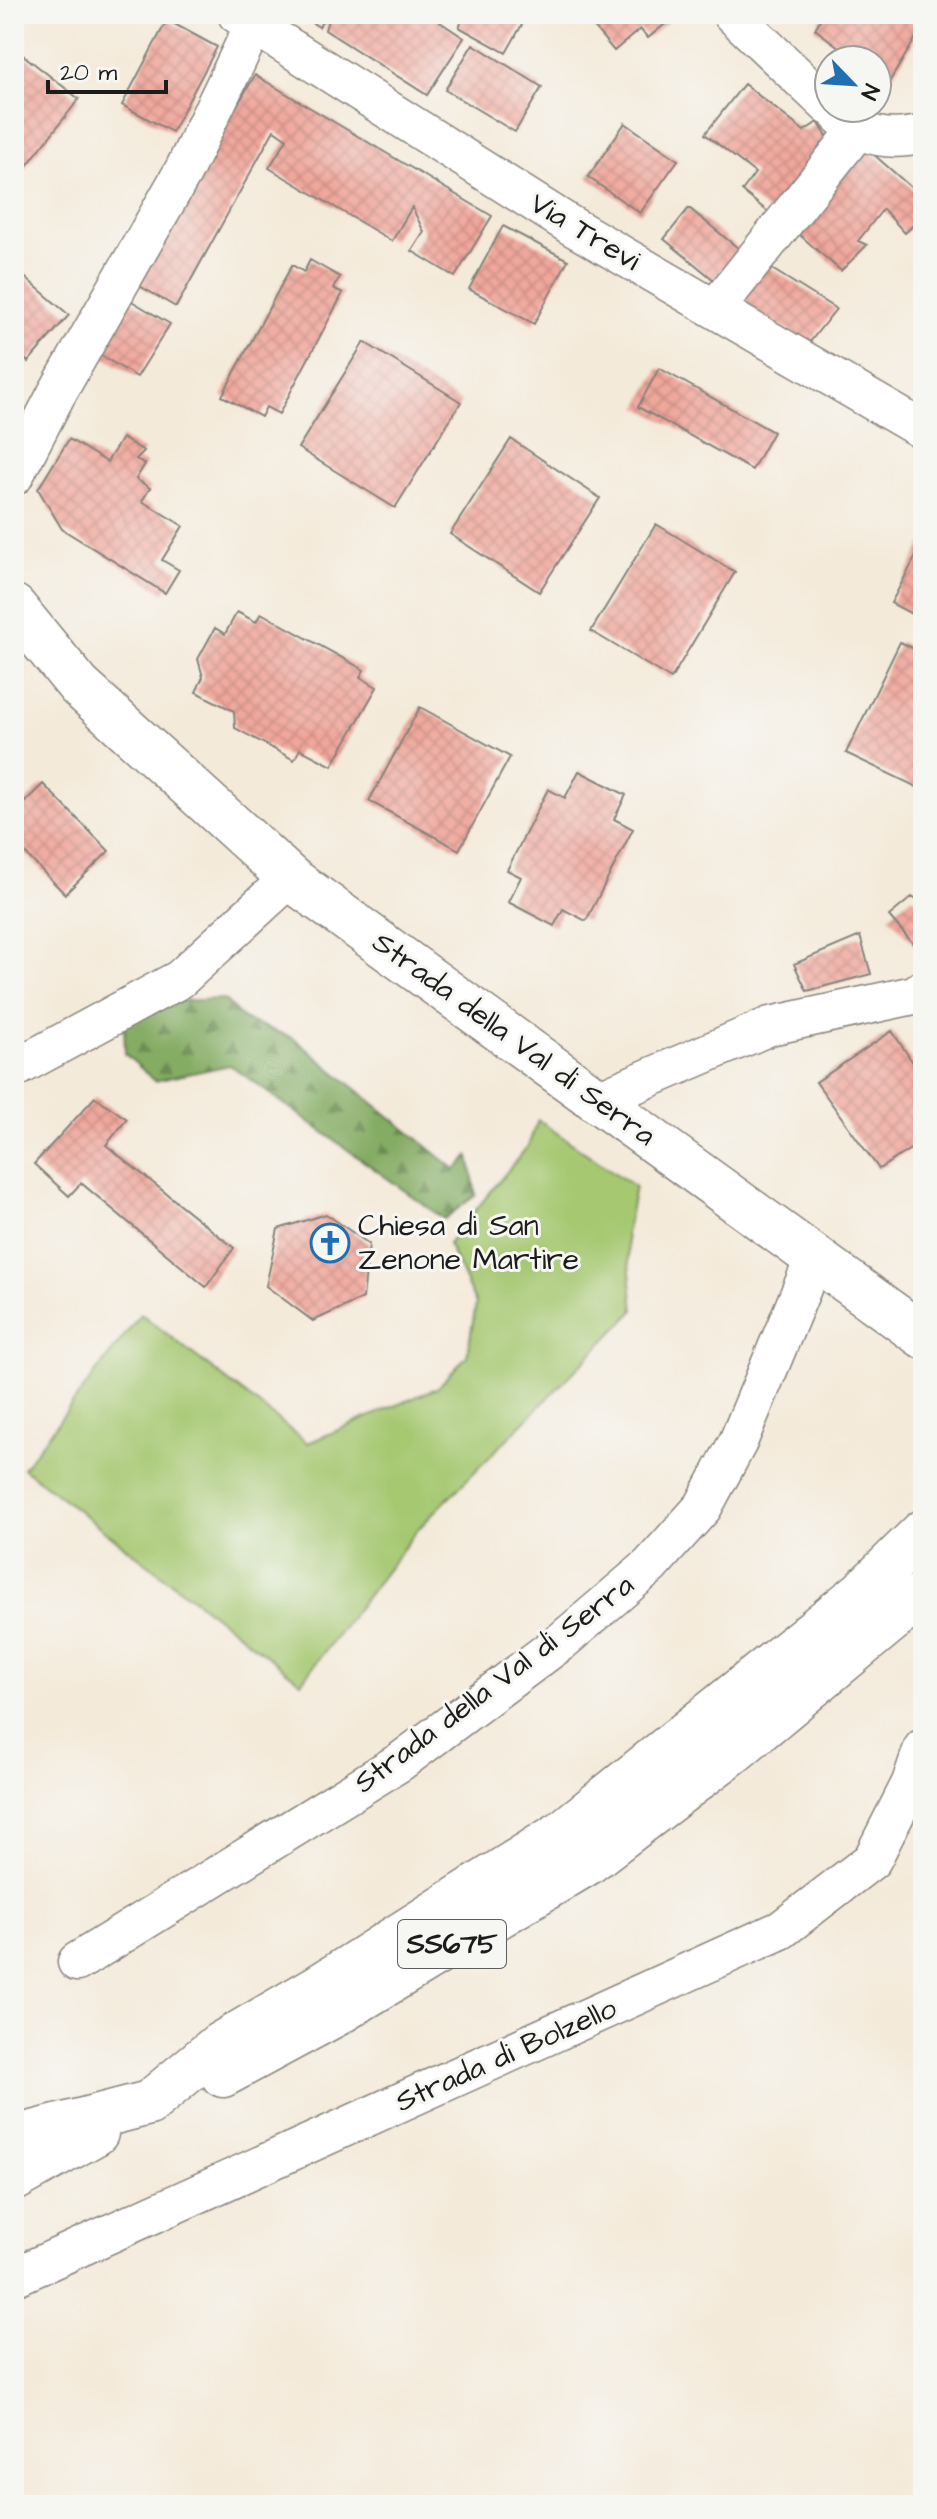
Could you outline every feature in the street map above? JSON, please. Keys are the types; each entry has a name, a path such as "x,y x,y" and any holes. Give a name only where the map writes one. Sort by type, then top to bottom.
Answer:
{"main road":[{"name":"Strada della Val di Serra","path":"14,607 79,686 290,878 600,1099 923,1336"},
{"name":"SS675","path":"14,2179 149,2103 234,2071 336,2014 587,1863 923,1532"},
{"name":"SS675","path":"720,1735 923,1594"},
{"path":"14,2138 149,2103"}],"street":[{"path":"732,14 813,90"},
{"name":"Via Trevi","path":"14,476 56,395 184,170 246,19 570,225 923,430"},
{"path":"715,309 833,124"},
{"path":"861,124 900,140 923,134"},
{"path":"14,1069 180,979 290,878"},
{"path":"600,1099 770,1026 914,995 923,989"},
{"name":"Strada della Val di Serra","path":"77,1962 400,1762 562,1641 650,1566 703,1507 738,1442 815,1257"},
{"name":"Strada di Bolzello","path":"14,2277 781,1930 872,1860 911,1783 923,1748"}],"green space":[{"path":"224,999 243,1019 293,1038 456,1170 469,1156 476,1195 444,1219 230,1065 155,1081 125,1054 124,1022 173,1001"},
{"path":"538,1120 635,1187 626,1234 634,1311 419,1528 301,1682 23,1468 141,1314 308,1443 437,1388 467,1356 476,1304 448,1244 528,1146"}],"building":[{"path":"298,14 326,14 319,27"},
{"path":"330,14 428,14 464,38 427,95 325,30"},
{"path":"466,14 528,14 506,53 459,27"},
{"path":"583,14 677,14 648,38 640,29 614,51"},
{"path":"823,14 914,14 923,20 923,26 893,76 893,44 835,44 815,29"},
{"path":"167,20 217,47 172,132 122,105"},
{"path":"473,44 542,87 515,132 445,90"},
{"path":"18,51 79,99 14,182 14,56"},
{"path":"255,75 492,216 455,277 412,251 424,232 412,207 392,241 269,168 287,139 274,130 176,307 131,281 227,109 235,109"},
{"path":"744,84 804,131 819,124 830,141 772,215 742,191 755,173 705,134"},
{"path":"625,123 678,160 640,213 588,177"},
{"path":"863,145 923,198 923,216 905,233 883,209 858,241 867,245 841,271 794,230"},
{"path":"689,208 739,249 714,280 664,239"},
{"path":"503,226 568,260 534,324 469,289"},
{"path":"310,260 340,277 333,288 343,293 279,414 266,407 261,417 222,396 292,265 304,272"},
{"path":"767,266 836,309 809,343 736,300"},
{"path":"14,268 69,315 28,362 14,350"},
{"path":"125,297 170,324 137,377 92,350"},
{"path":"364,342 461,402 395,508 298,448"},
{"path":"659,368 773,432 752,470 638,407"},
{"path":"122,438 144,451 136,459 145,464 136,479 150,488 142,501 183,526 162,560 179,570 165,593 62,529 38,489 69,439 107,462"},
{"path":"511,439 600,498 539,592 450,534"},
{"path":"656,524 735,572 671,679 591,631"},
{"path":"923,543 923,620 891,603"},
{"path":"237,612 256,622 261,613 364,670 360,677 377,687 332,766 300,749 294,760 235,728 234,711 196,692 203,677 198,659 215,628 225,634"},
{"path":"900,642 923,653 923,790 846,753"},
{"path":"420,707 510,757 459,850 369,801"},
{"path":"579,771 626,795 614,819 633,829 586,921 563,909 554,926 508,902 521,877 507,870 548,789 565,798"},
{"path":"43,784 109,851 65,894 14,842 14,813"},
{"path":"912,897 923,904 923,955 889,916"},
{"path":"860,936 871,974 807,991 794,964"},
{"path":"892,1031 923,1078 923,1141 879,1169 816,1082"},
{"path":"95,1097 127,1119 106,1145 234,1248 206,1287 81,1183 69,1196 34,1164"},
{"path":"326,1214 369,1244 363,1298 313,1321 266,1286 278,1229"}],"place":[{"name":"Chiesa di San Zenone Martire","path":"330,1243"}]}
